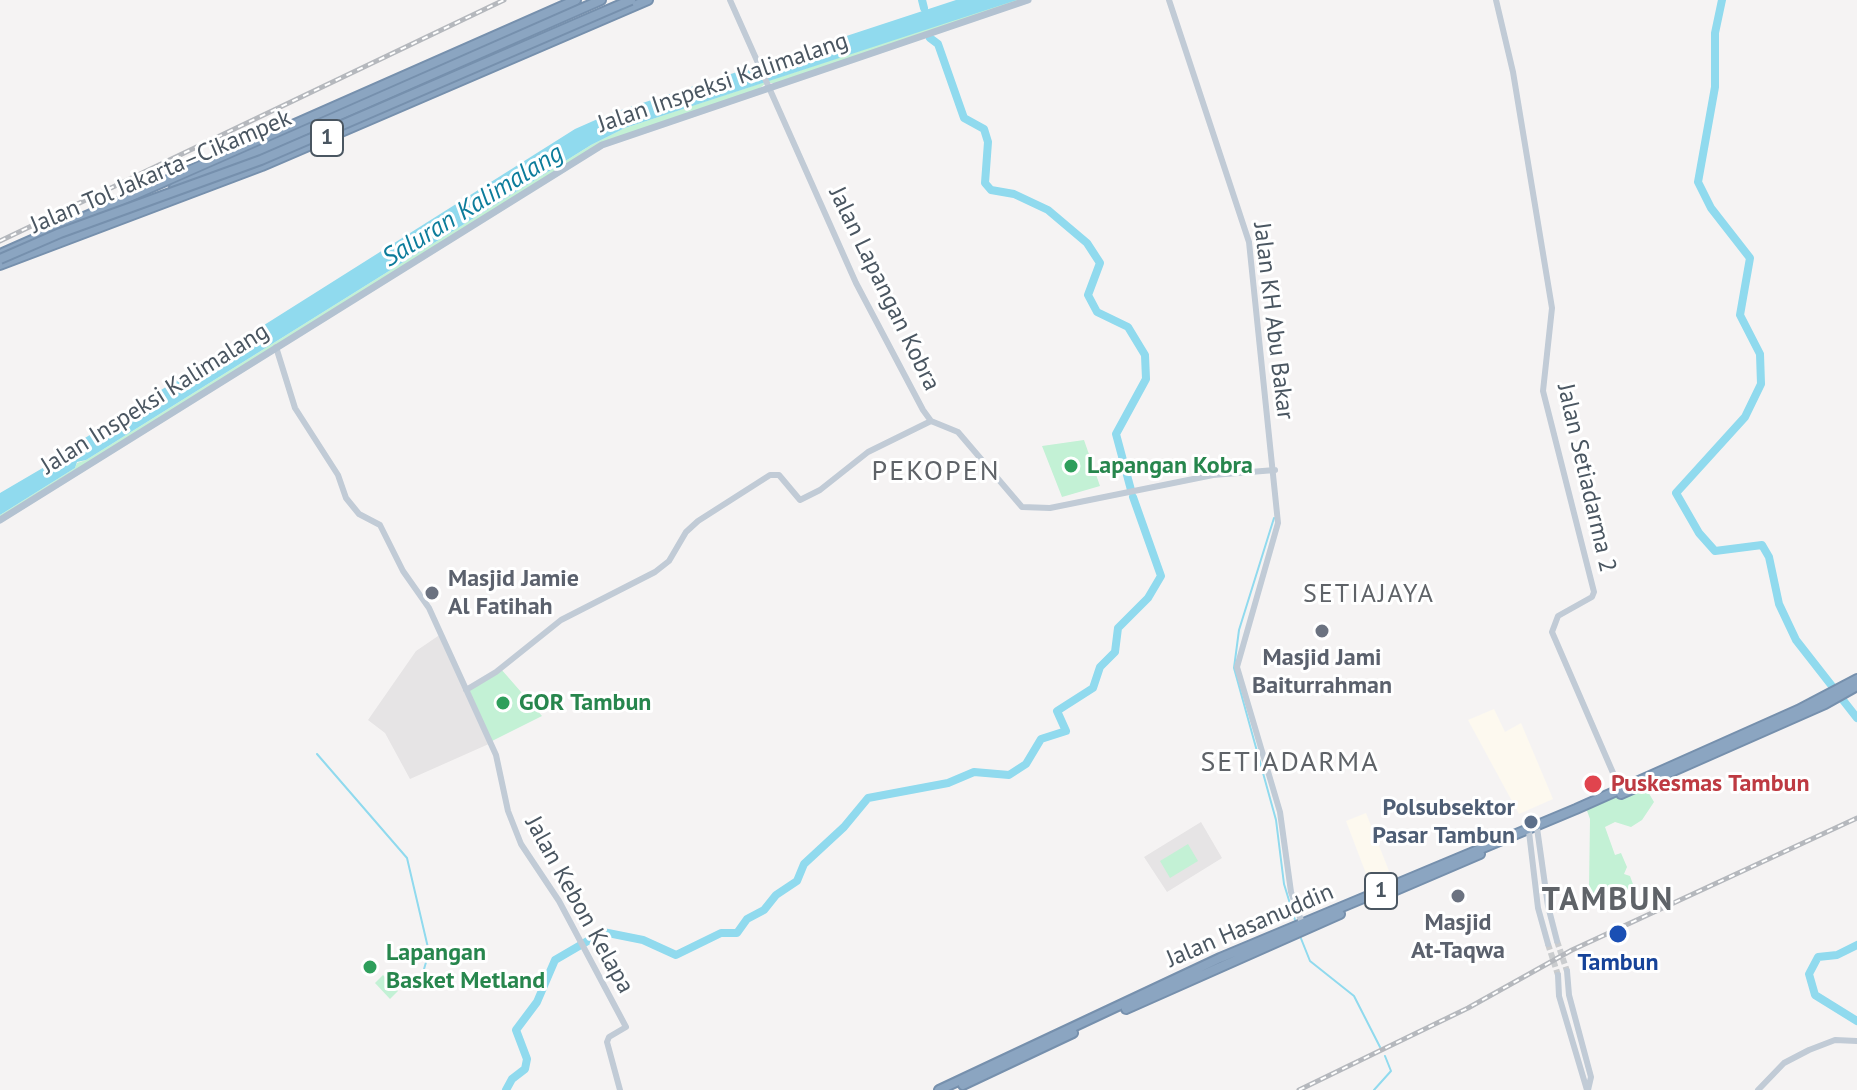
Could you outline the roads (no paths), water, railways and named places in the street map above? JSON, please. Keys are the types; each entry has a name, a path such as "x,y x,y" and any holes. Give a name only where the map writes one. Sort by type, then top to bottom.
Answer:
{"highway":[{"path":"549,11 565,0"},
{"name":"Jalan Tol Jakarta–Cikampek","path":"0,260 576,0"},
{"name":"Jalan Tol Jakarta–Cikampek","path":"0,260 601,0"},
{"name":"1","path":"0,260 60,233 261,160 631,0"},
{"name":"1","path":"0,260 262,166 648,0"},
{"name":"1","path":"1845,690 1857,679"},
{"name":"1","path":"1845,690 1857,686"},
{"name":"Jalan Hasanuddin","path":"1424,874 1533,830 1845,690"},
{"name":"Jalan Hasanuddin","path":"939,1090 1303,926 1825,700"},
{"name":"Jalan Hasanuddin","path":"951,1090 1303,926"}],"main road":[{"name":"Jalan Inspeksi Kalimalang","path":"0,520 112,454 188,406 258,356 582,155 621,136 767,85 1028,0"},
{"path":"258,356 262,365"}],"street":[{"name":"Jalan Lapangan Kobra","path":"730,0 748,47 759,63 866,303 931,421 958,432 1014,498 1028,509 1059,507 1213,475 1275,470"},
{"name":"Jalan KH Abu Bakar","path":"1169,0 1246,229 1275,470 1278,523 1237,667 1280,812 1290,885 1303,926"},
{"name":"Jalan Setiadarma 2","path":"1496,0 1513,72 1552,308 1543,391 1594,592 1592,597 1558,616 1552,632 1620,789"},
{"name":"Jalan Kebon Kelapa","path":"276,347 295,408 338,475 353,509 380,525 403,571 429,608 496,755 508,811 521,844 559,901 626,1027 607,1042 620,1090"},
{"path":"466,690 496,672 561,620 655,572 669,561 686,532 698,521 770,475 779,475 800,500 820,490 868,452 931,421"},
{"path":"1533,830 1557,941"},
{"path":"1533,830 1538,908 1548,944"},
{"path":"1567,971 1569,995 1591,1077 1588,1090"},
{"path":"1558,975 1559,996 1588,1090"},
{"path":"1758,1090 1784,1063 1809,1050 1835,1040 1857,1041"}],"water":[{"name":"Saluran Kalimalang","path":"956,0 1017,0 625,128 591,145 86,460 77,462 75,468 0,515 0,493 70,452 77,443 575,129 609,114"}],"waterway":[{"path":"922,0 924,8"},
{"path":"1722,0 1715,33 1715,87 1698,182 1711,208 1750,258 1740,315 1760,354 1761,384 1745,417 1676,493 1699,533 1715,551 1762,545 1769,557 1779,604 1796,640 1857,718"},
{"path":"930,38 938,44 964,118 984,129 988,142 985,183 991,190 1014,194 1048,210 1087,243 1100,263 1088,295 1097,312 1128,327 1145,355 1146,379 1116,434 1131,490"},
{"path":"506,1090 512,1079 525,1069 527,1059 516,1030 537,1002 555,960 603,932 643,940 676,955 721,933 737,933 747,919 764,910 776,895 797,881 804,864 844,827 868,798 948,783 974,772 1009,775 1026,764 1041,739 1066,731 1057,711 1093,688 1100,667 1115,652 1118,628 1148,598 1161,576 1133,497"},
{"path":"1274,518 1239,630 1234,668 1276,820 1284,884 1295,920"},
{"path":"317,754 407,858 429,952 422,976"},
{"path":"1300,936 1310,961 1354,996 1380,1047"},
{"path":"1857,945 1837,955 1818,957 1809,974 1815,995 1857,1021"},
{"path":"1374,1090 1391,1071 1385,1056"}],"tunnel":[{"path":"1557,941 1567,971"},
{"path":"1548,944 1558,975"}],"railway":[{"path":"0,241 504,0"},
{"path":"1299,1090 1468,1008 1572,950 1857,818"}],"place":[{"name":"Lapangan Kobra","path":"1071,466"},
{"name":"Masjid Jamie Al Fatihah","path":"432,593"},
{"name":"Masjid Jami Baiturrahman","path":"1322,631"},
{"name":"GOR Tambun","path":"503,703"},
{"name":"Puskesmas Tambun","path":"1593,784"},
{"name":"Polsubsektor Pasar Tambun","path":"1531,822"},
{"name":"Masjid At-Taqwa","path":"1458,896"},
{"name":"Tambun","path":"1618,934"},
{"name":"Lapangan Basket Metland","path":"370,967"}],"district":[{"name":"PEKOPEN","path":"936,472"},
{"name":"SETIAJAYA","path":"1369,595"},
{"name":"SETIADARMA","path":"1290,763"},
{"name":"TAMBUN","path":"1608,901"}]}
